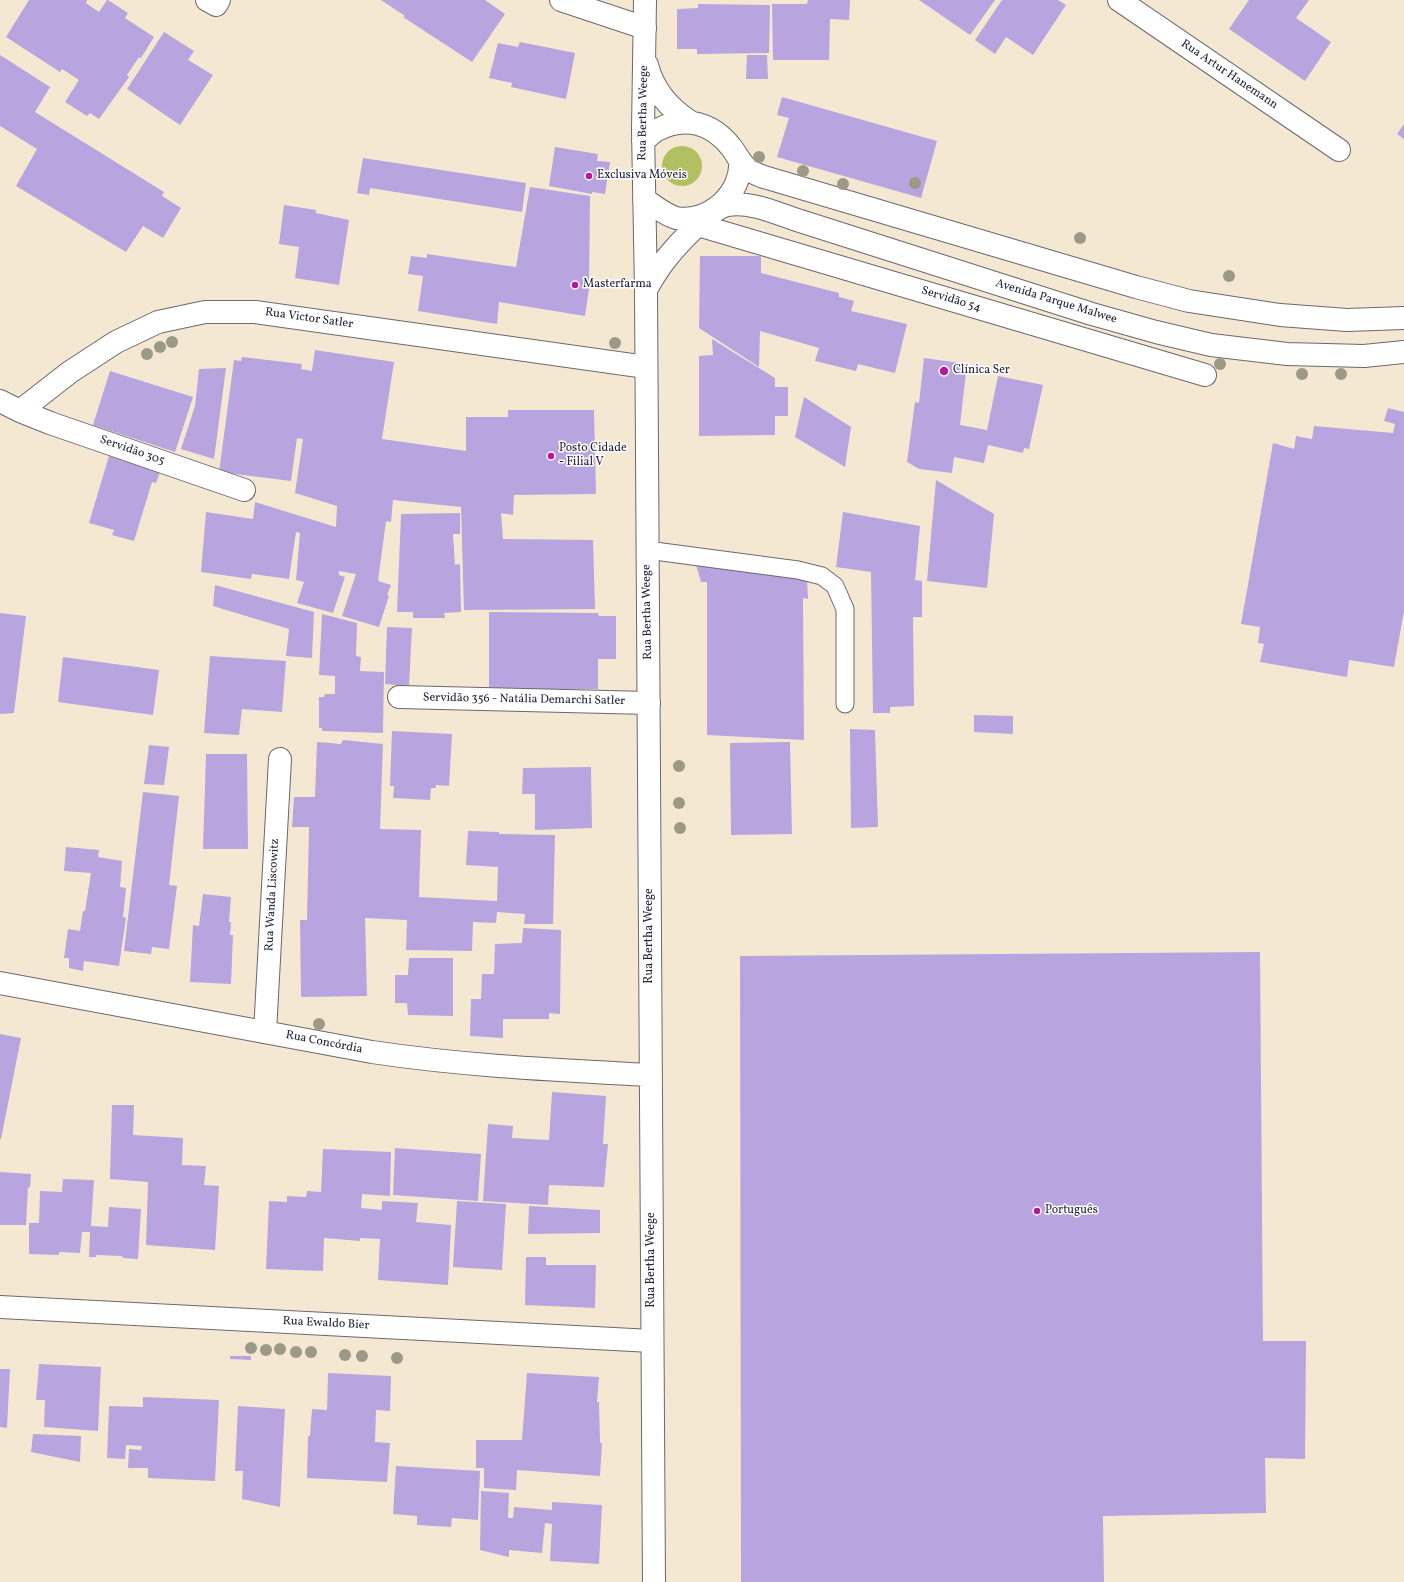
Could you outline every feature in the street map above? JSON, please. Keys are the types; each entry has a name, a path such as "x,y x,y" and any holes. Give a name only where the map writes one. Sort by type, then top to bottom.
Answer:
{"main road":[{"path":"207,0 216,5 219,0"},
{"path":"561,0 645,28"},
{"name":"Rua Bertha Weege","path":"645,0 643,141 646,290 654,1582"},
{"name":"Rua Artur Hanemann","path":"1120,0 1339,150"},
{"name":"Rua Bertha Weege","path":"645,56 648,68 658,91 676,113 689,121"},
{"path":"643,141 656,130 672,124 689,121 699,123 719,134 731,147 747,169 764,177 1128,285 1189,301 1302,317 1347,320 1404,318"},
{"path":"644,199 674,218 688,218 702,215 717,208 732,190 740,173 740,160"},
{"name":"Avenida Parque Malwee","path":"717,208 728,205 740,205 764,210 1092,314 1156,332 1211,345 1287,354 1364,356 1404,352"},
{"name":"Rua Bertha Weege","path":"646,290 655,273 666,258 717,208"},
{"name":"Servidão 54","path":"698,225 1204,375"},
{"name":"Rua Victor Satler","path":"20,411 70,372 116,342 158,322 205,312 255,312 646,367"},
{"path":"0,401 20,411"},
{"name":"Servidão 305","path":"20,411 50,423 244,490"},
{"name":"Servidão 356 - Natália Demarchi Satler","path":"398,697 649,703"},
{"name":"Rua Wanda Liscowitz","path":"265,1032 280,759"},
{"name":"Rua Concórdia","path":"0,983 372,1052 424,1060 475,1065 651,1075"},
{"name":"Rua Ewaldo Bier","path":"0,1307 652,1341"}],"lane":[{"path":"647,550 798,570 822,576 835,586 845,609 845,704"}],"green space":[{"path":"686,146 693,149 699,155 702,166 701,174 693,183 686,186 678,186 671,183 663,174 662,162 665,155 674,147"}],"building":[{"path":"29,0 87,0 86,3 99,12 108,0 128,13 125,18 154,37 141,58 139,57 127,75 129,77 99,119 90,113 87,116 65,102 79,80 62,69 60,72 6,37"},
{"path":"381,0 485,0 505,14 472,62 403,17 405,16"},
{"path":"808,0 850,0 849,20 830,19 829,60 773,60 772,4 807,4"},
{"path":"919,0 995,0 970,35"},
{"path":"1002,0 1058,0 1066,5 1033,55 1006,37 995,54 975,40"},
{"path":"1249,0 1309,0 1296,18 1331,42 1305,81 1229,29"},
{"path":"698,4 770,5 769,53 697,54 697,49 677,49 677,9 698,8"},
{"path":"164,32 194,51 188,60 213,75 180,125 127,89"},
{"path":"520,42 575,53 566,99 511,87 512,83 489,78 498,43 518,47"},
{"path":"0,55 50,87 35,112 164,192 162,196 181,208 163,238 143,226 126,252 16,186 37,149 0,126"},
{"path":"747,55 767,55 768,79 746,79"},
{"path":"782,97 937,141 921,198 777,157 789,118 777,115"},
{"path":"1404,124 1404,139 1397,134"},
{"path":"555,147 598,154 597,161 610,162 605,194 592,192 592,194 549,186"},
{"path":"363,158 526,183 522,212 370,188 369,195 357,193"},
{"path":"530,187 590,196 589,289 585,316 499,302 497,324 418,311 423,276 408,274 411,256 427,258 427,254 516,267"},
{"path":"284,205 316,210 316,213 349,220 339,285 295,278 299,247 279,244"},
{"path":"700,256 761,256 761,273 839,293 839,297 854,301 851,311 907,324 895,373 858,364 856,371 815,361 819,348 760,331 759,367 699,328"},
{"path":"712,339 775,378 775,387 788,387 788,416 775,416 775,435 699,436 699,356 713,355"},
{"path":"315,350 394,362 382,439 466,451 466,417 508,417 508,410 594,410 596,494 514,495 513,515 501,513 503,539 593,540 595,609 464,610 461,507 393,500 391,522 386,521 378,581 391,585 379,627 342,616 356,574 339,571 339,575 345,577 333,613 297,603 304,582 296,580 300,533 296,532 289,579 252,574 251,579 201,572 206,512 253,519 255,502 336,527 337,506 295,493 303,439 297,438 291,481 219,472 234,360 241,361 242,357 302,364 301,369 312,371"},
{"path":"924,358 967,364 960,425 987,430 998,376 1043,385 1029,449 1024,448 1023,453 988,445 984,463 954,457 952,473 919,469 907,462 915,402 919,403"},
{"path":"226,368 214,459 181,449 195,406 199,369"},
{"path":"110,371 193,397 175,452 93,425"},
{"path":"804,397 851,427 845,467 795,437"},
{"path":"1388,408 1404,412 1404,611 1394,667 1349,660 1347,677 1260,662 1264,644 1258,643 1260,627 1241,624 1273,443 1294,449 1296,436 1312,439 1314,426 1393,433 1395,424 1384,421"},
{"path":"109,456 160,472 156,483 152,482 134,541 112,535 114,530 89,523"},
{"path":"936,480 994,514 987,588 927,581"},
{"path":"843,512 920,526 915,580 922,581 922,617 913,617 914,706 890,707 890,713 873,713 871,572 836,567"},
{"path":"460,513 460,534 453,534 455,565 460,564 461,612 444,613 445,618 413,618 413,612 397,612 401,514"},
{"path":"695,561 807,579 808,599 803,598 804,740 707,735 707,582 701,582"},
{"path":"215,585 314,612 312,658 286,656 289,629 213,606"},
{"path":"489,612 598,613 599,616 616,616 616,659 598,659 598,689 489,689"},
{"path":"0,613 26,616 14,713 0,714"},
{"path":"322,614 357,623 356,656 361,657 360,671 384,672 383,733 322,731 322,728 319,728 319,697 324,697 325,694 335,694 335,676 319,675"},
{"path":"387,627 412,628 409,686 385,684"},
{"path":"210,656 286,661 282,712 242,709 239,735 204,733"},
{"path":"63,657 159,670 153,715 58,702"},
{"path":"974,715 1013,716 1013,734 974,732"},
{"path":"850,729 875,730 878,827 851,828"},
{"path":"392,731 452,734 449,786 436,785 436,788 431,788 430,800 393,798 394,786 390,786"},
{"path":"343,740 383,744 380,829 421,830 419,897 497,901 498,867 466,865 468,831 499,832 499,834 555,835 553,924 524,924 525,914 497,912 496,923 473,922 472,951 406,950 407,920 365,918 367,996 301,997 300,920 307,920 309,827 292,827 294,797 315,797 317,742 341,744"},
{"path":"790,742 792,834 731,835 730,743"},
{"path":"149,745 169,747 164,785 144,784"},
{"path":"206,754 247,754 248,849 203,849"},
{"path":"591,767 592,828 535,830 535,794 522,794 523,768"},
{"path":"143,792 179,796 169,885 177,886 169,949 152,947 151,954 124,951"},
{"path":"66,847 99,850 98,857 122,861 120,887 126,888 123,917 126,918 119,966 84,961 83,971 69,968 69,958 64,958 68,929 80,931 91,873 64,871"},
{"path":"203,894 231,897 229,922 231,922 230,935 233,935 231,984 190,982 193,925 199,926"},
{"path":"523,928 561,930 560,1014 549,1013 549,1019 503,1019 503,1038 470,1036 471,999 481,999 482,974 494,974 495,944 522,943"},
{"path":"1260,952 1263,1341 1306,1341 1305,1459 1265,1458 1266,1513 1103,1516 1104,1582 741,1582 740,956"},
{"path":"409,958 453,958 453,1016 408,1015 407,1003 395,1003 395,975 408,975"},
{"path":"0,1034 21,1038 1,1139 0,1139"},
{"path":"552,1092 606,1096 603,1144 608,1144 604,1187 549,1185 548,1205 483,1201 488,1124 513,1126 512,1138 549,1140"},
{"path":"112,1105 134,1105 133,1135 183,1138 182,1165 206,1166 204,1185 219,1186 215,1250 146,1245 148,1182 110,1179"},
{"path":"395,1148 481,1154 478,1201 393,1195"},
{"path":"323,1149 391,1152 390,1196 362,1194 361,1208 382,1210 382,1201 418,1203 416,1222 451,1225 448,1285 378,1280 380,1239 360,1238 360,1241 324,1238 323,1271 266,1269 269,1201 287,1202 287,1196 306,1197 307,1191 321,1192"},
{"path":"0,1172 31,1174 30,1188 28,1187 26,1225 0,1225"},
{"path":"63,1179 94,1180 91,1226 108,1227 109,1207 141,1209 138,1259 123,1258 122,1256 96,1255 96,1257 89,1257 90,1232 82,1232 80,1253 59,1252 59,1255 29,1254 29,1223 39,1223 40,1191 62,1192"},
{"path":"457,1201 506,1204 502,1270 453,1267"},
{"path":"529,1206 600,1210 600,1233 528,1234"},
{"path":"526,1257 546,1257 546,1265 596,1265 595,1308 525,1305"},
{"path":"230,1356 251,1356 251,1360 230,1359"},
{"path":"39,1364 101,1367 98,1431 44,1427 45,1400 36,1400"},
{"path":"0,1369 10,1369 7,1428 0,1427"},
{"path":"328,1373 391,1376 390,1411 376,1410 375,1442 390,1443 387,1482 307,1478 308,1436 310,1436 312,1409 327,1410"},
{"path":"527,1373 599,1377 597,1402 599,1402 600,1443 602,1443 600,1476 517,1470 516,1490 484,1488 484,1468 476,1468 476,1440 522,1440"},
{"path":"143,1397 219,1400 215,1481 148,1478 148,1468 128,1468 129,1449 141,1450 142,1446 126,1445 125,1459 107,1458 109,1406 143,1407"},
{"path":"238,1406 285,1409 280,1507 242,1499 243,1471 235,1471"},
{"path":"33,1434 81,1436 80,1462 31,1452"},
{"path":"396,1466 480,1471 478,1520 452,1518 451,1527 417,1525 417,1516 393,1514"},
{"path":"481,1491 509,1493 508,1518 513,1518 514,1507 552,1510 552,1502 602,1505 599,1564 550,1561 552,1524 545,1523 542,1553 509,1550 509,1557 480,1550"}],"place":[{"name":"Exclusiva Móveis","path":"589,176"},
{"name":"Masterfarma","path":"575,285"},
{"name":"Clínica Ser","path":"944,371"},
{"name":"Posto Cidade - Filial V","path":"551,456"},
{"name":"Português","path":"1037,1211"}]}
